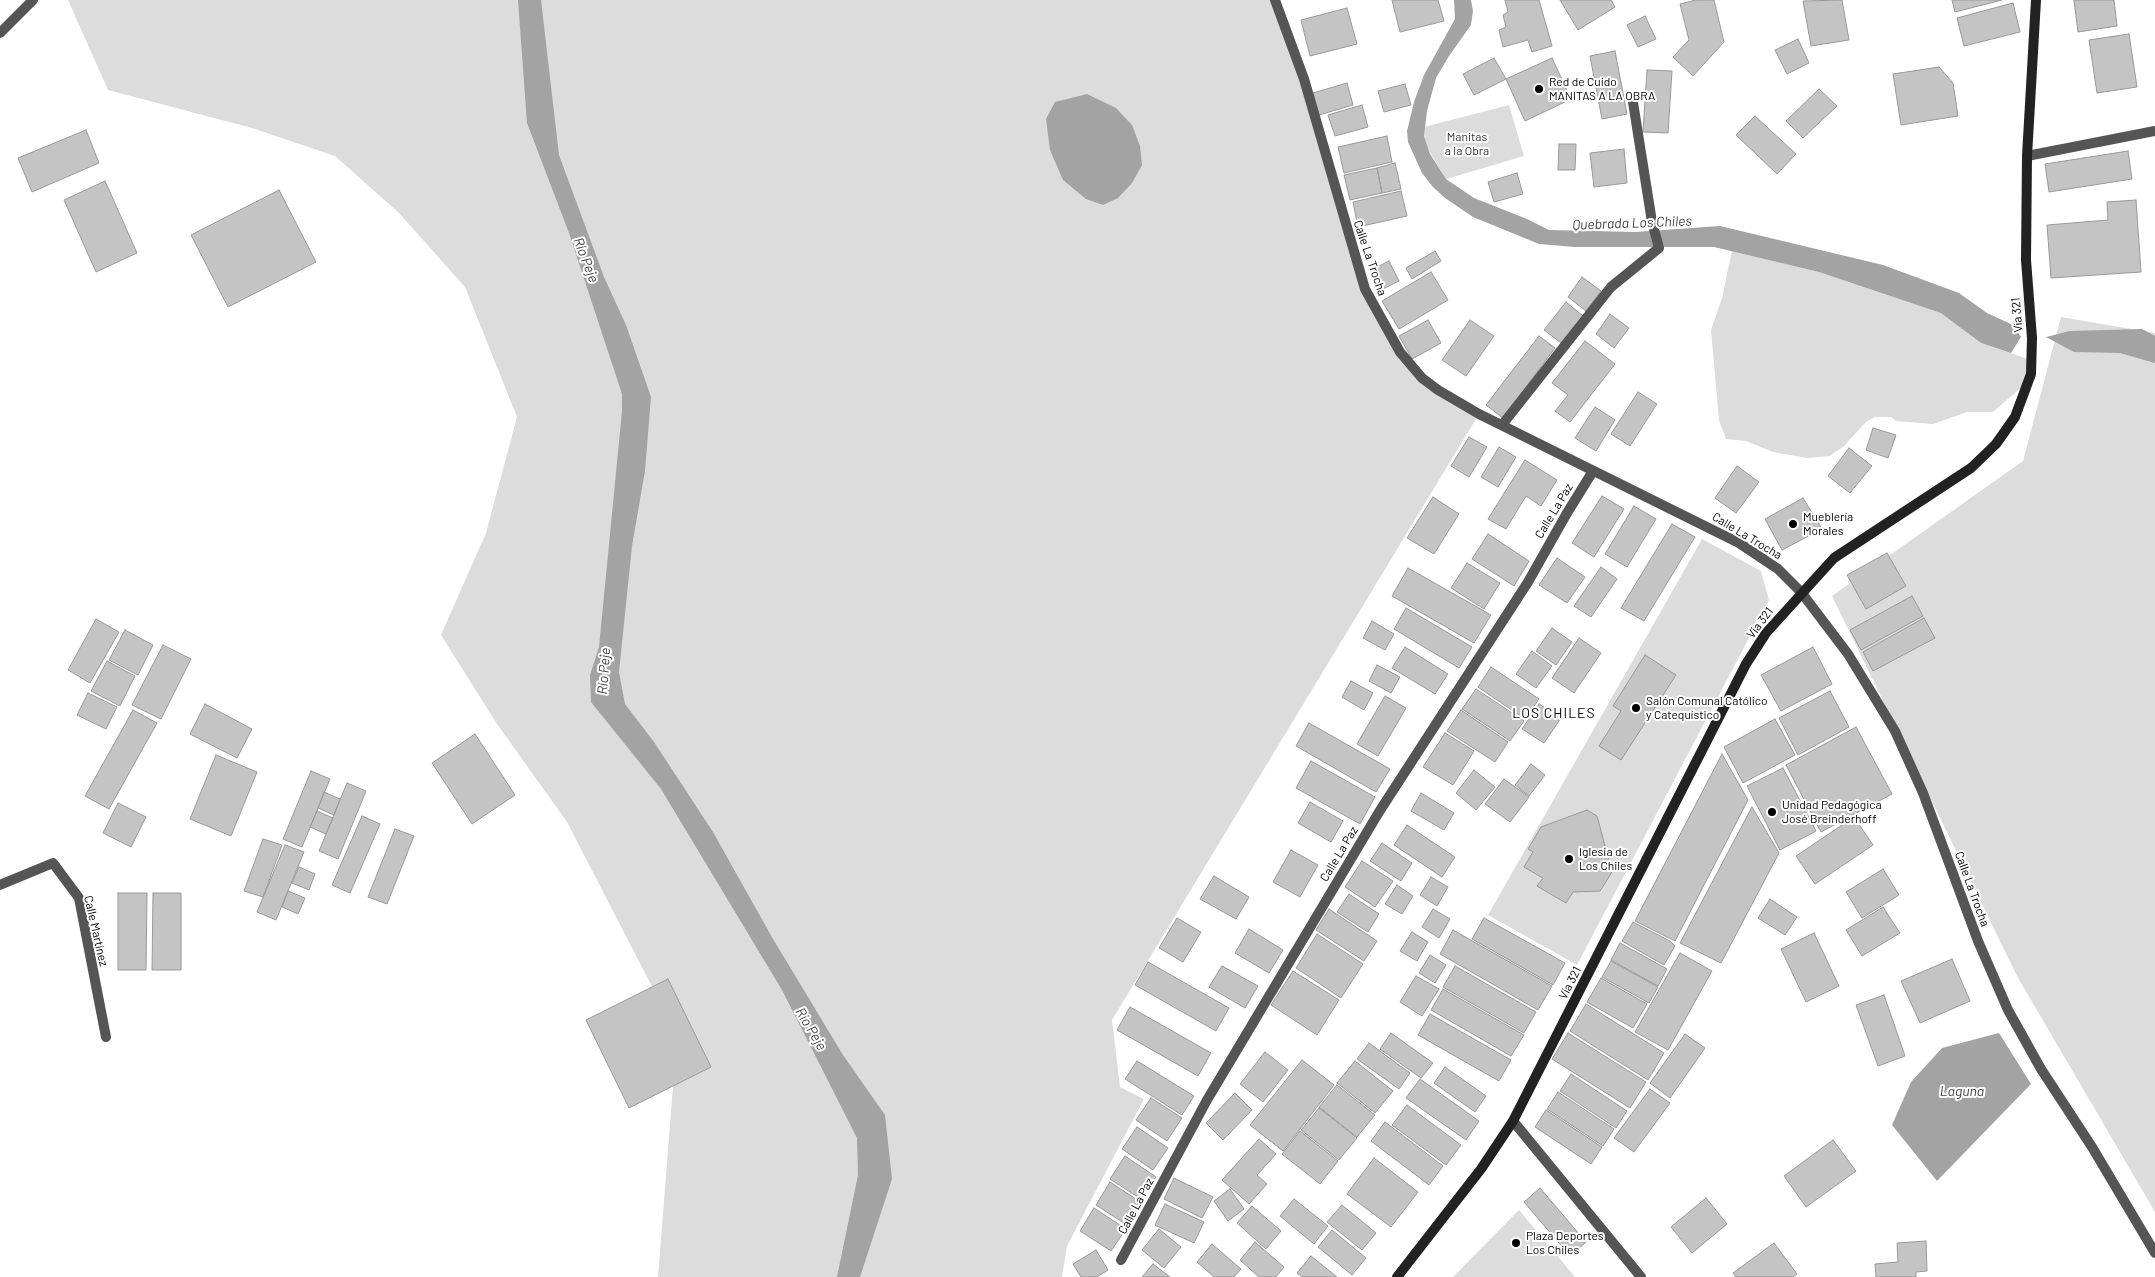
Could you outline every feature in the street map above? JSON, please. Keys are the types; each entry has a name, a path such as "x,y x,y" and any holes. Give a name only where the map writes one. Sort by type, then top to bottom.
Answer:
{"street":[{"path":"0,34 33,0"},
{"name":"Calle La Trocha","path":"1275,0 1304,79 1365,290 1382,324 1400,352 1422,378 1438,390 1593,471 1740,543 1778,569 1801,592 1848,654 1895,731 1923,793 1978,941 2008,1010 2041,1069 2092,1147 2155,1253"},
{"name":"Vía 321","path":"1397,1277 1481,1169 1513,1120 1746,664 1766,633 1801,592 1834,558 1971,468 1996,444 2015,418 2031,374 2032,338 2026,260 2027,156 2036,0"},
{"path":"1502,424 1611,287 1659,248 1652,222 1632,96"},
{"path":"2027,156 2155,131"},
{"name":"Calle La Paz","path":"1121,1260 1208,1100 1379,812 1528,582 1566,513 1593,471"},
{"name":"Calle Martínez","path":"0,885 53,863 78,898 106,1037"},
{"path":"1513,1120 1641,1277"}],"green space":[{"path":"68,0 1275,0 1365,289 1390,336 1431,384 1479,414 1112,1020 1120,1087 1144,1099 1067,1246 1062,1277 658,1277 677,1035 567,822 497,724 441,635 486,533 517,417 465,287 399,213 335,156 252,128 108,90"},
{"name":"Manitas a la Obra","path":"1509,105 1524,156 1446,179 1425,144 1424,127"},
{"path":"1732,251 1819,272 1942,313 1981,343 2031,360 2031,379 1993,412 1967,412 1933,424 1896,421 1891,417 1875,417 1866,422 1844,446 1830,456 1807,458 1773,452 1746,441 1726,439 1719,420 1711,330 1722,298"},
{"path":"2061,317 2155,333 2155,1212 2017,976 1832,596 2023,461"},
{"path":"1702,539 1761,571 1769,600 1577,965 1488,915"},
{"name":"Plaza Deportes Los Chiles","path":"1519,1210 1575,1277 1453,1277"}],"water":[{"name":"Río Peje","path":"518,0 541,0 559,155 604,277 626,325 651,397 645,471 632,546 619,672 625,704 654,742 713,832 773,939 843,1055 885,1115 892,1179 860,1277 837,1277 858,1175 857,1138 782,990 661,789 591,702 590,675 599,647 622,411 622,394 569,233 527,123"},
{"path":"1454,0 1471,0 1473,11 1471,25 1436,78 1427,111 1424,136 1430,154 1446,179 1474,198 1549,230 1635,232 1720,226 1883,265 1959,293 1987,313 2013,325 2021,337 2011,353 1981,343 1941,313 1819,272 1714,247 1575,247 1539,244 1473,217 1445,198 1422,173 1408,142 1407,131 1414,102 1424,75 1455,19"},
{"path":"1087,94 1116,108 1132,125 1140,146 1142,165 1132,183 1118,198 1103,205 1086,199 1063,180 1050,150 1046,119 1055,102"},
{"path":"2142,329 2155,336 2155,363 2120,353 2074,352 2046,337 2070,331"},
{"name":"Laguna","path":"1999,1033 2031,1084 1937,1181 1892,1125 1911,1082 1942,1048"}],"building":[{"path":"1392,0 1438,0 1444,21 1400,32"},
{"path":"1505,0 1539,0 1552,46 1532,52 1528,40 1503,47 1499,30 1506,27 1503,15 1508,12"},
{"path":"1560,0 1611,0 1615,7 1578,30"},
{"path":"1696,0 1714,0 1724,42 1693,76 1673,57 1689,40 1680,4"},
{"path":"1842,0 1849,40 1811,46 1803,1"},
{"path":"1952,0 2002,0 1955,12"},
{"path":"2074,0 2114,0 2117,26 2078,32"},
{"path":"2013,3 2020,32 1964,46 1957,18"},
{"path":"1347,8 1357,44 1310,56 1301,20"},
{"path":"1645,16 1656,39 1638,47 1627,25"},
{"path":"2129,34 2137,87 2097,93 2089,40"},
{"path":"1798,39 1809,63 1787,74 1775,50"},
{"path":"1615,51 1627,114 1602,119 1590,56"},
{"path":"1494,58 1506,79 1474,95 1463,74"},
{"name":"Red de Cuido MANITAS A LA OBRA","path":"1552,58 1571,99 1525,121 1506,79"},
{"path":"1939,67 1953,83 1958,116 1901,125 1893,74"},
{"path":"1647,70 1672,71 1668,133 1643,132"},
{"path":"1347,83 1353,105 1319,115 1313,93"},
{"path":"1405,84 1411,105 1384,112 1378,91"},
{"path":"1819,89 1837,106 1803,138 1786,121"},
{"path":"1362,105 1368,127 1335,136 1328,115"},
{"path":"1755,116 1796,154 1777,174 1736,135"},
{"path":"86,130 99,163 32,192 18,158"},
{"path":"1387,136 1392,162 1344,173 1338,147"},
{"path":"1559,144 1576,144 1575,170 1558,170"},
{"path":"1624,149 1627,183 1594,187 1590,153"},
{"path":"2128,151 2132,179 2049,192 2045,164"},
{"path":"1395,163 1401,189 1382,193 1377,168"},
{"path":"1377,168 1382,193 1350,200 1344,175"},
{"path":"1517,173 1523,194 1494,202 1488,182"},
{"path":"105,181 137,253 96,272 64,200"},
{"path":"279,190 316,262 228,307 191,235"},
{"path":"1401,191 1407,216 1358,227 1353,202"},
{"path":"2136,200 2141,272 2051,278 2047,225 2108,220 2107,202"},
{"path":"1435,251 1441,261 1412,279 1406,268"},
{"path":"1389,261 1399,281 1381,290 1371,270"},
{"path":"1431,272 1448,300 1399,329 1382,301"},
{"path":"1582,277 1601,291 1586,311 1568,297"},
{"path":"1566,302 1583,316 1561,343 1544,330"},
{"path":"1610,314 1629,328 1614,348 1596,334"},
{"path":"1428,320 1441,343 1412,359 1399,336"},
{"path":"1470,320 1494,336 1466,376 1442,360"},
{"path":"1539,336 1555,348 1503,418 1486,405"},
{"path":"1585,341 1615,364 1570,422 1555,411 1568,395 1552,383"},
{"path":"1638,392 1657,404 1630,446 1611,434"},
{"path":"1595,407 1615,420 1596,451 1575,438"},
{"path":"1873,428 1896,435 1888,458 1866,450"},
{"path":"1469,437 1487,447 1469,477 1451,466"},
{"path":"1499,447 1516,457 1498,487 1481,477"},
{"path":"1849,448 1872,466 1850,493 1828,476"},
{"path":"1525,460 1557,480 1541,506 1526,496 1506,529 1488,519"},
{"path":"1737,466 1759,482 1736,513 1715,498"},
{"path":"1602,496 1624,509 1594,557 1572,543"},
{"path":"1433,497 1459,514 1434,554 1407,538"},
{"name":"Mueblería Morales","path":"1803,498 1822,529 1782,550 1765,519"},
{"path":"1634,506 1656,519 1627,567 1605,554"},
{"path":"1672,524 1695,537 1644,621 1621,608"},
{"path":"1488,534 1529,561 1514,586 1472,559"},
{"path":"1887,553 1906,586 1866,609 1847,575"},
{"path":"1557,558 1585,577 1567,603 1539,585"},
{"path":"1467,563 1500,583 1484,609 1451,588"},
{"path":"1601,567 1617,579 1591,617 1574,606"},
{"path":"1408,568 1491,615 1474,643 1392,596"},
{"path":"1912,596 1923,616 1861,650 1850,630"},
{"path":"1406,608 1472,647 1459,668 1394,629"},
{"path":"1924,618 1935,638 1873,671 1863,652"},
{"path":"96,619 119,632 90,683 68,670"},
{"path":"1372,621 1394,634 1385,650 1363,638"},
{"path":"1552,628 1572,642 1556,665 1536,651"},
{"path":"125,630 153,645 138,675 109,660"},
{"path":"1579,638 1601,653 1574,693 1552,678"},
{"path":"163,645 191,659 161,719 132,705"},
{"path":"1405,647 1448,674 1435,694 1392,668"},
{"path":"1813,647 1832,684 1781,711 1761,675"},
{"path":"1532,651 1552,666 1536,688 1516,674"},
{"name":"Salón Comunal Católico y Catequístico","path":"1645,655 1676,675 1621,760 1599,746 1621,711 1613,706"},
{"path":"107,661 135,676 120,706 91,691"},
{"path":"1377,665 1400,677 1391,693 1369,681"},
{"path":"1491,667 1539,699 1525,719 1478,687"},
{"path":"1351,681 1373,693 1364,710 1342,697"},
{"path":"1476,689 1524,721 1510,741 1462,709"},
{"path":"1830,691 1849,727 1798,755 1779,718"},
{"path":"88,693 117,707 106,729 77,715"},
{"path":"1385,696 1406,708 1378,756 1357,744"},
{"path":"205,704 252,729 237,758 190,734"},
{"path":"1539,704 1561,718 1544,743 1522,729"},
{"path":"133,710 157,723 109,809 85,796"},
{"path":"1461,710 1508,742 1495,762 1447,731"},
{"path":"1775,719 1795,755 1743,783 1724,747"},
{"path":"1309,723 1390,769 1376,792 1296,746"},
{"path":"1856,727 1892,794 1821,832 1786,765"},
{"path":"1445,733 1474,751 1453,785 1423,767"},
{"path":"475,734 515,795 472,824 432,763"},
{"path":"1722,754 1748,800 1675,941 1635,921"},
{"path":"216,755 257,772 231,836 190,819"},
{"path":"1311,761 1375,797 1360,824 1296,788"},
{"path":"1531,764 1545,775 1529,796 1515,785"},
{"path":"1783,768 1816,831 1780,850 1747,786"},
{"path":"1474,770 1495,787 1476,810 1456,793"},
{"path":"311,771 330,779 302,847 283,839"},
{"path":"1504,779 1529,797 1510,822 1485,804"},
{"path":"347,783 366,791 338,859 319,851"},
{"path":"324,792 340,799 334,815 318,808"},
{"path":"1421,793 1454,813 1444,830 1411,811"},
{"path":"1310,802 1343,821 1331,842 1298,823"},
{"path":"118,803 146,817 131,847 103,833"},
{"path":"1752,807 1779,853 1721,963 1680,943"},
{"name":"Iglesia de Los Chiles","path":"1587,810 1597,816 1612,872 1600,891 1573,892 1566,903 1537,886 1543,878 1524,867 1533,852 1528,849 1541,827"},
{"path":"317,811 333,818 326,834 310,827"},
{"path":"362,816 380,824 350,893 332,885"},
{"path":"1854,817 1873,845 1815,884 1796,856"},
{"path":"1407,825 1455,857 1442,877 1394,845"},
{"path":"395,829 414,836 387,904 368,897"},
{"path":"263,839 282,845 263,897 244,891"},
{"path":"1382,843 1412,863 1401,881 1370,861"},
{"path":"285,845 304,852 276,920 257,912"},
{"path":"1291,850 1318,865 1300,897 1273,882"},
{"path":"1362,861 1393,881 1375,907 1345,887"},
{"path":"299,867 315,874 309,890 292,883"},
{"path":"1883,869 1899,895 1862,918 1846,892"},
{"path":"1214,876 1249,897 1236,919 1200,899"},
{"path":"1431,877 1448,887 1437,906 1420,895"},
{"path":"1397,885 1413,896 1402,914 1385,904"},
{"path":"288,891 305,898 298,914 282,907"},
{"path":"118,893 147,893 146,970 118,970"},
{"path":"153,893 181,893 181,970 152,970"},
{"path":"1349,894 1379,914 1368,932 1337,912"},
{"path":"1770,899 1797,917 1785,935 1758,918"},
{"path":"1883,907 1900,933 1862,956 1846,930"},
{"path":"1329,909 1377,941 1364,961 1316,930"},
{"path":"1433,909 1450,919 1439,938 1422,927"},
{"path":"1177,918 1201,932 1183,962 1159,948"},
{"path":"1484,918 1565,963 1553,985 1472,939"},
{"path":"1633,922 1670,941 1675,946 1664,965 1622,941"},
{"path":"1249,929 1283,950 1269,973 1235,953"},
{"path":"1453,930 1552,986 1538,1010 1440,954"},
{"path":"1412,932 1428,942 1417,961 1400,951"},
{"path":"1814,933 1839,986 1806,1002 1781,949"},
{"path":"1317,934 1363,964 1341,998 1296,968"},
{"path":"1620,943 1667,969 1658,986 1611,960"},
{"path":"1680,953 1712,971 1668,1050 1635,1032"},
{"path":"1430,955 1446,965 1435,983 1419,973"},
{"path":"1952,959 1970,1001 1920,1023 1901,981"},
{"path":"1611,961 1658,987 1649,1003 1602,977"},
{"path":"1148,962 1229,1008 1216,1031 1135,985"},
{"path":"1222,966 1258,986 1245,1008 1209,987"},
{"path":"1455,966 1536,1012 1524,1033 1443,987"},
{"path":"1293,971 1339,1000 1317,1035 1271,1005"},
{"path":"1416,976 1439,989 1422,1016 1400,1002"},
{"path":"1601,978 1647,1004 1633,1028 1587,1002"},
{"path":"668,979 711,1067 629,1108 586,1020"},
{"path":"1443,989 1524,1035 1511,1056 1431,1010"},
{"path":"1884,995 1905,1056 1878,1066 1856,1005"},
{"path":"1586,1004 1664,1053 1648,1080 1570,1031"},
{"path":"1130,1007 1211,1053 1198,1076 1117,1030"},
{"path":"1430,1014 1511,1060 1499,1081 1418,1035"},
{"path":"1391,1033 1433,1063 1421,1078 1380,1049"},
{"path":"1568,1033 1646,1082 1630,1108 1552,1059"},
{"path":"1685,1034 1705,1048 1670,1098 1650,1083"},
{"path":"1369,1043 1410,1073 1399,1089 1357,1059"},
{"path":"1265,1052 1288,1070 1263,1102 1240,1084"},
{"path":"1302,1060 1334,1085 1283,1151 1250,1125"},
{"path":"1137,1061 1194,1096 1182,1115 1125,1079"},
{"path":"1355,1061 1393,1091 1375,1113 1337,1083"},
{"path":"1445,1067 1486,1096 1475,1112 1434,1083"},
{"path":"1571,1074 1627,1111 1616,1128 1560,1091"},
{"path":"1420,1079 1479,1121 1466,1140 1406,1098"},
{"path":"1337,1085 1375,1115 1357,1137 1319,1107"},
{"path":"1650,1089 1670,1103 1634,1152 1614,1138"},
{"path":"1558,1092 1614,1129 1603,1146 1547,1109"},
{"path":"1235,1093 1252,1110 1223,1140 1206,1123"},
{"path":"1151,1098 1182,1118 1167,1141 1136,1120"},
{"path":"1407,1105 1461,1145 1446,1165 1392,1125"},
{"path":"1319,1108 1357,1138 1339,1160 1301,1130"},
{"path":"1546,1110 1602,1147 1591,1164 1535,1127"},
{"path":"1385,1122 1443,1166 1429,1185 1371,1141"},
{"path":"1137,1127 1168,1148 1153,1170 1122,1149"},
{"path":"1300,1131 1338,1161 1320,1184 1282,1154"},
{"path":"1259,1139 1276,1154 1257,1175 1267,1184 1249,1204 1222,1180"},
{"path":"1833,1140 1856,1171 1806,1207 1784,1176"},
{"path":"1125,1156 1156,1177 1141,1199 1110,1179"},
{"path":"1374,1158 1418,1192 1391,1227 1347,1194"},
{"path":"1174,1178 1213,1197 1202,1218 1164,1199"},
{"path":"1110,1182 1142,1203 1127,1225 1096,1205"},
{"path":"1540,1188 1586,1242 1570,1256 1524,1202"},
{"path":"1230,1189 1244,1209 1228,1221 1214,1201"},
{"path":"1706,1198 1727,1224 1692,1253 1671,1227"},
{"path":"1294,1199 1328,1226 1314,1244 1280,1216"},
{"path":"1165,1204 1204,1222 1194,1243 1155,1225"},
{"path":"1342,1205 1376,1233 1362,1250 1327,1222"},
{"path":"1252,1206 1281,1231 1266,1249 1237,1223"},
{"path":"1094,1208 1126,1229 1111,1251 1080,1231"},
{"path":"1159,1229 1181,1247 1164,1268 1142,1250"},
{"path":"1332,1230 1366,1258 1352,1275 1318,1247"},
{"path":"1926,1241 1927,1271 1916,1272 1916,1277 1876,1277 1875,1264 1898,1262 1897,1243"},
{"path":"1255,1242 1284,1267 1276,1277 1259,1277 1240,1260"},
{"path":"1774,1243 1797,1274 1793,1277 1736,1277 1733,1273"},
{"path":"1212,1244 1241,1269 1234,1277 1214,1277 1197,1262"},
{"path":"1096,1250 1108,1270 1097,1277 1081,1277 1073,1264"},
{"path":"1311,1256 1337,1277 1302,1277 1297,1273"},
{"path":"1153,1264 1170,1277 1142,1277"}],"place":[{"name":"Red de Cuido MANITAS A LA OBRA","path":"1539,89"},
{"name":"Mueblería Morales","path":"1793,524"},
{"name":"Salón Comunal Católico y Catequístico","path":"1636,708"},
{"name":"Unidad Pedagógica José Breinderhoff","path":"1772,812"},
{"name":"Iglesia de Los Chiles","path":"1569,859"},
{"name":"Plaza Deportes Los Chiles","path":"1516,1243"}],"district":[{"name":"LOS CHILES","path":"1554,713"}],"water label":[{"name":"Quebrada Los Chiles","path":"1632,223"}]}
